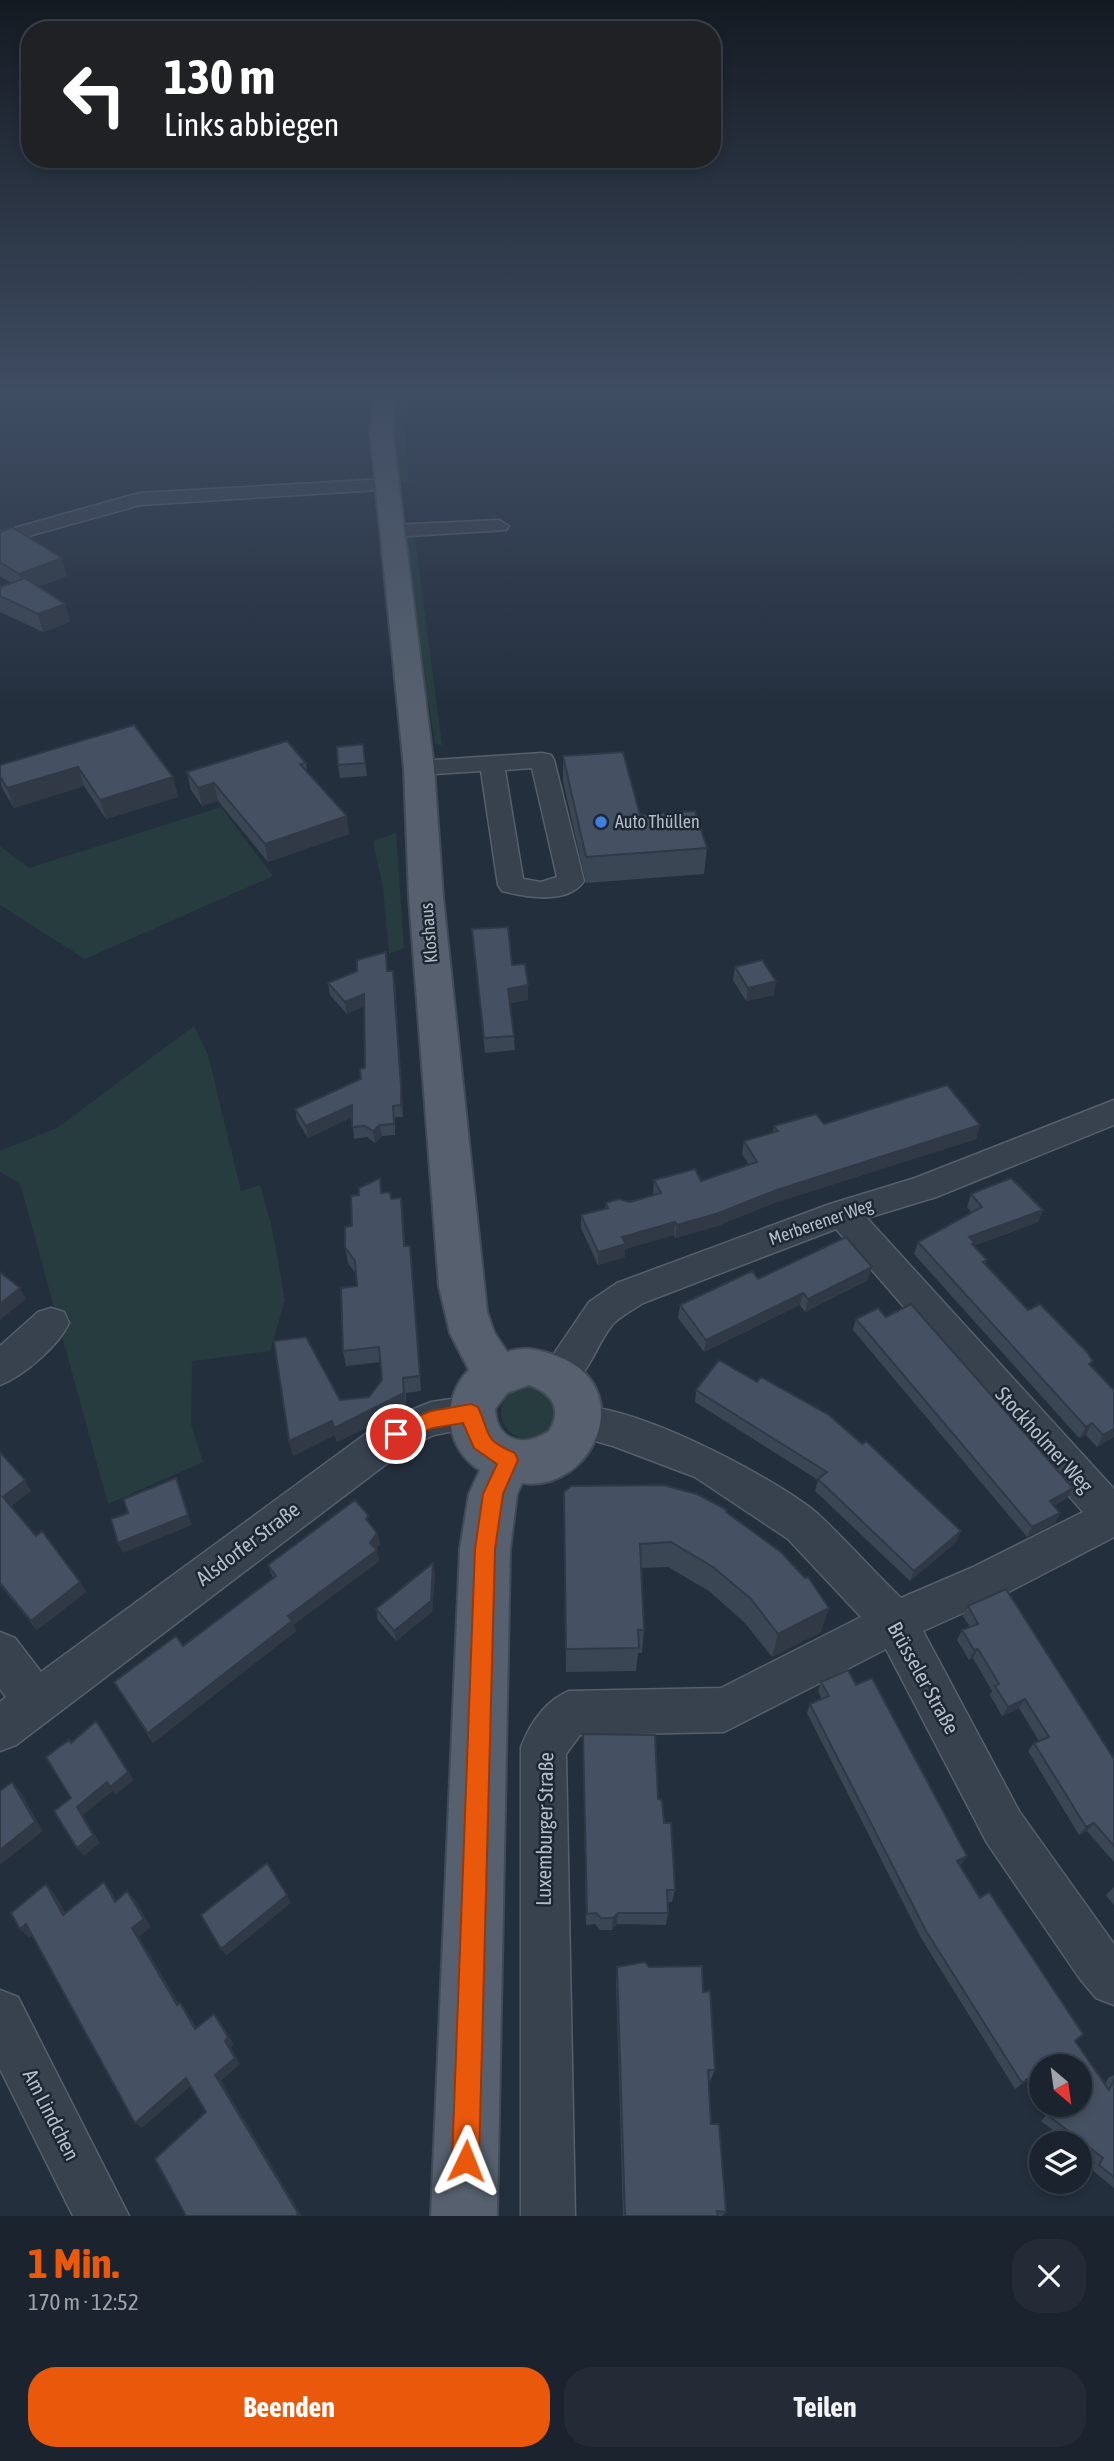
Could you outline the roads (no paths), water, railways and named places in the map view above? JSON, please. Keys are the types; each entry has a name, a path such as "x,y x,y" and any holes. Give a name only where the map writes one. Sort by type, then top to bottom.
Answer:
{"main road":[{"name":"Kloshaus","path":"389,497 419,768 427,911 461,1286 465,1319 486,1360"},
{"path":"486,1360 529,1366 560,1375 577,1396 580,1422 574,1437 562,1450 527,1462 509,1460 493,1453 481,1442 473,1428 471,1413 486,1360"},
{"path":"464,2216 485,1549 493,1494 509,1460"}],"street":[{"path":"0,538 139,499 167,497"},
{"path":"393,531 499,526"},
{"path":"419,768 542,760 571,881 542,891 511,884 492,764"},
{"name":"Merberener Weg","path":"560,1375 602,1312 630,1293 842,1213 924,1188 1114,1112"},
{"name":"Stockholmer Weg","path":"842,1213 1113,1517 986,1582 895,1622"},
{"path":"0,1369 51,1323"},
{"name":"Alsdorfer Straße","path":"0,1729 396,1434 422,1422 471,1413"},
{"name":"Brüsseler Straße","path":"580,1422 615,1429 709,1465 802,1526 895,1622 1003,1827 1097,1962 1114,1980"},
{"name":"Luxemburger Straße","path":"548,2216 542,1747 569,1713 723,1710 895,1622"},
{"path":"0,1653 36,1701"},
{"name":"Am Lindchen","path":"0,2015 102,2216"}],"place":[{"name":"Auto Thüllen","path":"601,822"}]}
